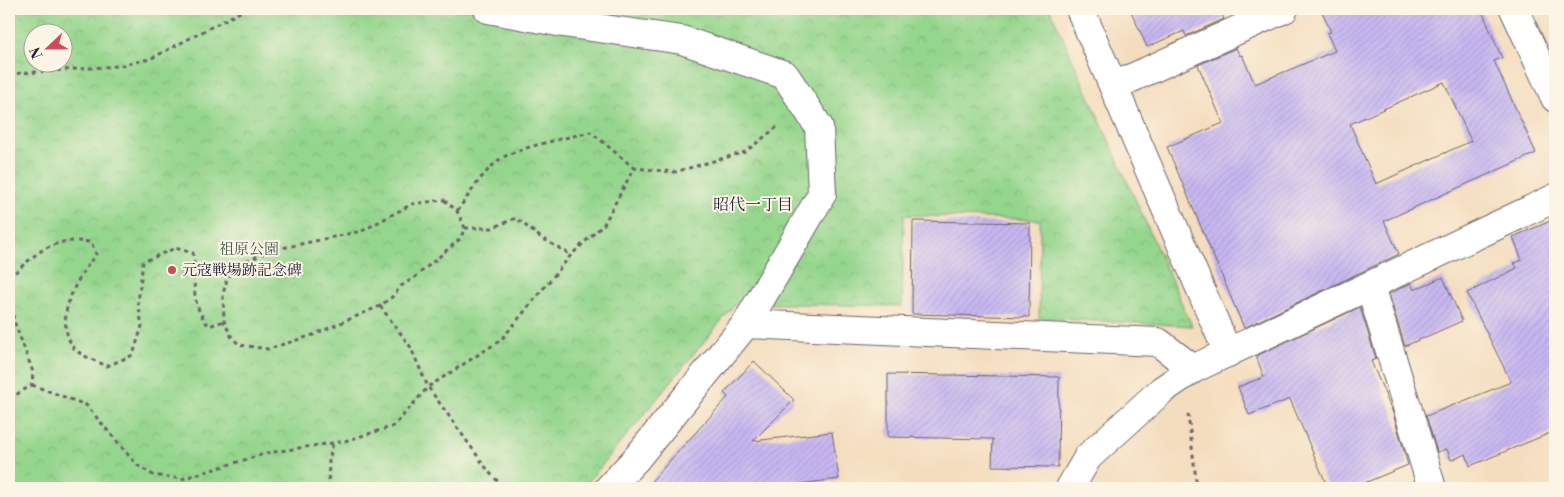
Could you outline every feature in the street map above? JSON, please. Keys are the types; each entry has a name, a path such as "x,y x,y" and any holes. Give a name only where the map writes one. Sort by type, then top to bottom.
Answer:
{"street":[{"path":"488,9 563,24 682,40 785,75 819,127 822,194 746,324 636,459 609,488"},
{"path":"1080,9 1228,353"},
{"path":"1114,86 1284,9"},
{"path":"1514,9 1555,98"},
{"path":"1070,488 1088,457 1162,390 1188,373 1555,198"},
{"path":"1370,286 1432,488"},
{"path":"746,324 1158,342 1188,373"}],"path":[{"path":"9,74 118,66 150,59 246,9"},
{"path":"457,211 487,171 501,159 553,140 591,132 634,168 675,172 746,152 805,105"},
{"path":"32,385 86,405 137,466 153,475 182,479 267,454 333,443 394,426 428,387 501,340 570,255 604,224 634,168"},
{"path":"444,200 457,211 465,228 460,239 414,278 401,286 392,297 380,306 312,335 268,349 240,345 232,338 224,321 223,294 227,279 236,267 268,251 362,231 412,204 444,200"},
{"path":"465,228 492,228 516,218 540,237 570,255"},
{"path":"9,278 46,247 69,239 91,242 96,254 84,270 68,302 65,323 74,347 87,357 107,366 133,355 137,344 142,326 138,302 143,262 175,248 193,253 194,295 199,314 210,326 224,321"},
{"path":"9,291 14,321 33,372 32,385"},
{"path":"380,306 410,346 428,387 489,472 504,488"},
{"path":"1188,373 1197,488"},
{"path":"9,394 14,396 32,385"},
{"path":"328,488 329,461 333,443"}],"green space":[{"name":"祖原公園","path":"9,9 1050,9 1192,326 1039,318 1040,220 904,215 902,306 736,303 583,488 9,488"}],"building":[{"path":"1130,9 1237,9 1222,15 1224,19 1186,36 1184,31 1147,47"},
{"path":"1321,9 1481,9 1502,58 1494,61 1536,153 1384,221 1399,254 1244,328 1167,147 1223,123 1198,65 1236,48 1240,56 1242,55 1255,84 1335,51 1327,33 1331,32","holes":["1444,82 1471,141 1376,184 1350,124"]},
{"path":"1555,219 1555,431 1470,466 1466,454 1451,460 1447,449 1437,452 1426,416 1511,382 1467,293 1517,268 1514,263 1522,260 1513,237"},
{"path":"913,221 1030,223 1029,317 912,314"},
{"path":"1443,277 1462,321 1405,346 1389,294 1411,283 1414,290"},
{"path":"1360,307 1376,359 1371,361 1393,413 1408,465 1352,488 1328,488 1290,399 1249,415 1238,387 1264,377 1256,356"},
{"path":"754,361 794,400 753,441 832,432 839,479 769,488 645,488 728,397 724,393"},
{"path":"888,374 1059,377 1058,467 992,466 993,439 888,437"}],"place":[{"name":"元寇戦場跡記念碑","path":"172,270"}],"district":[{"name":"昭代一丁目","path":"753,205"}]}
